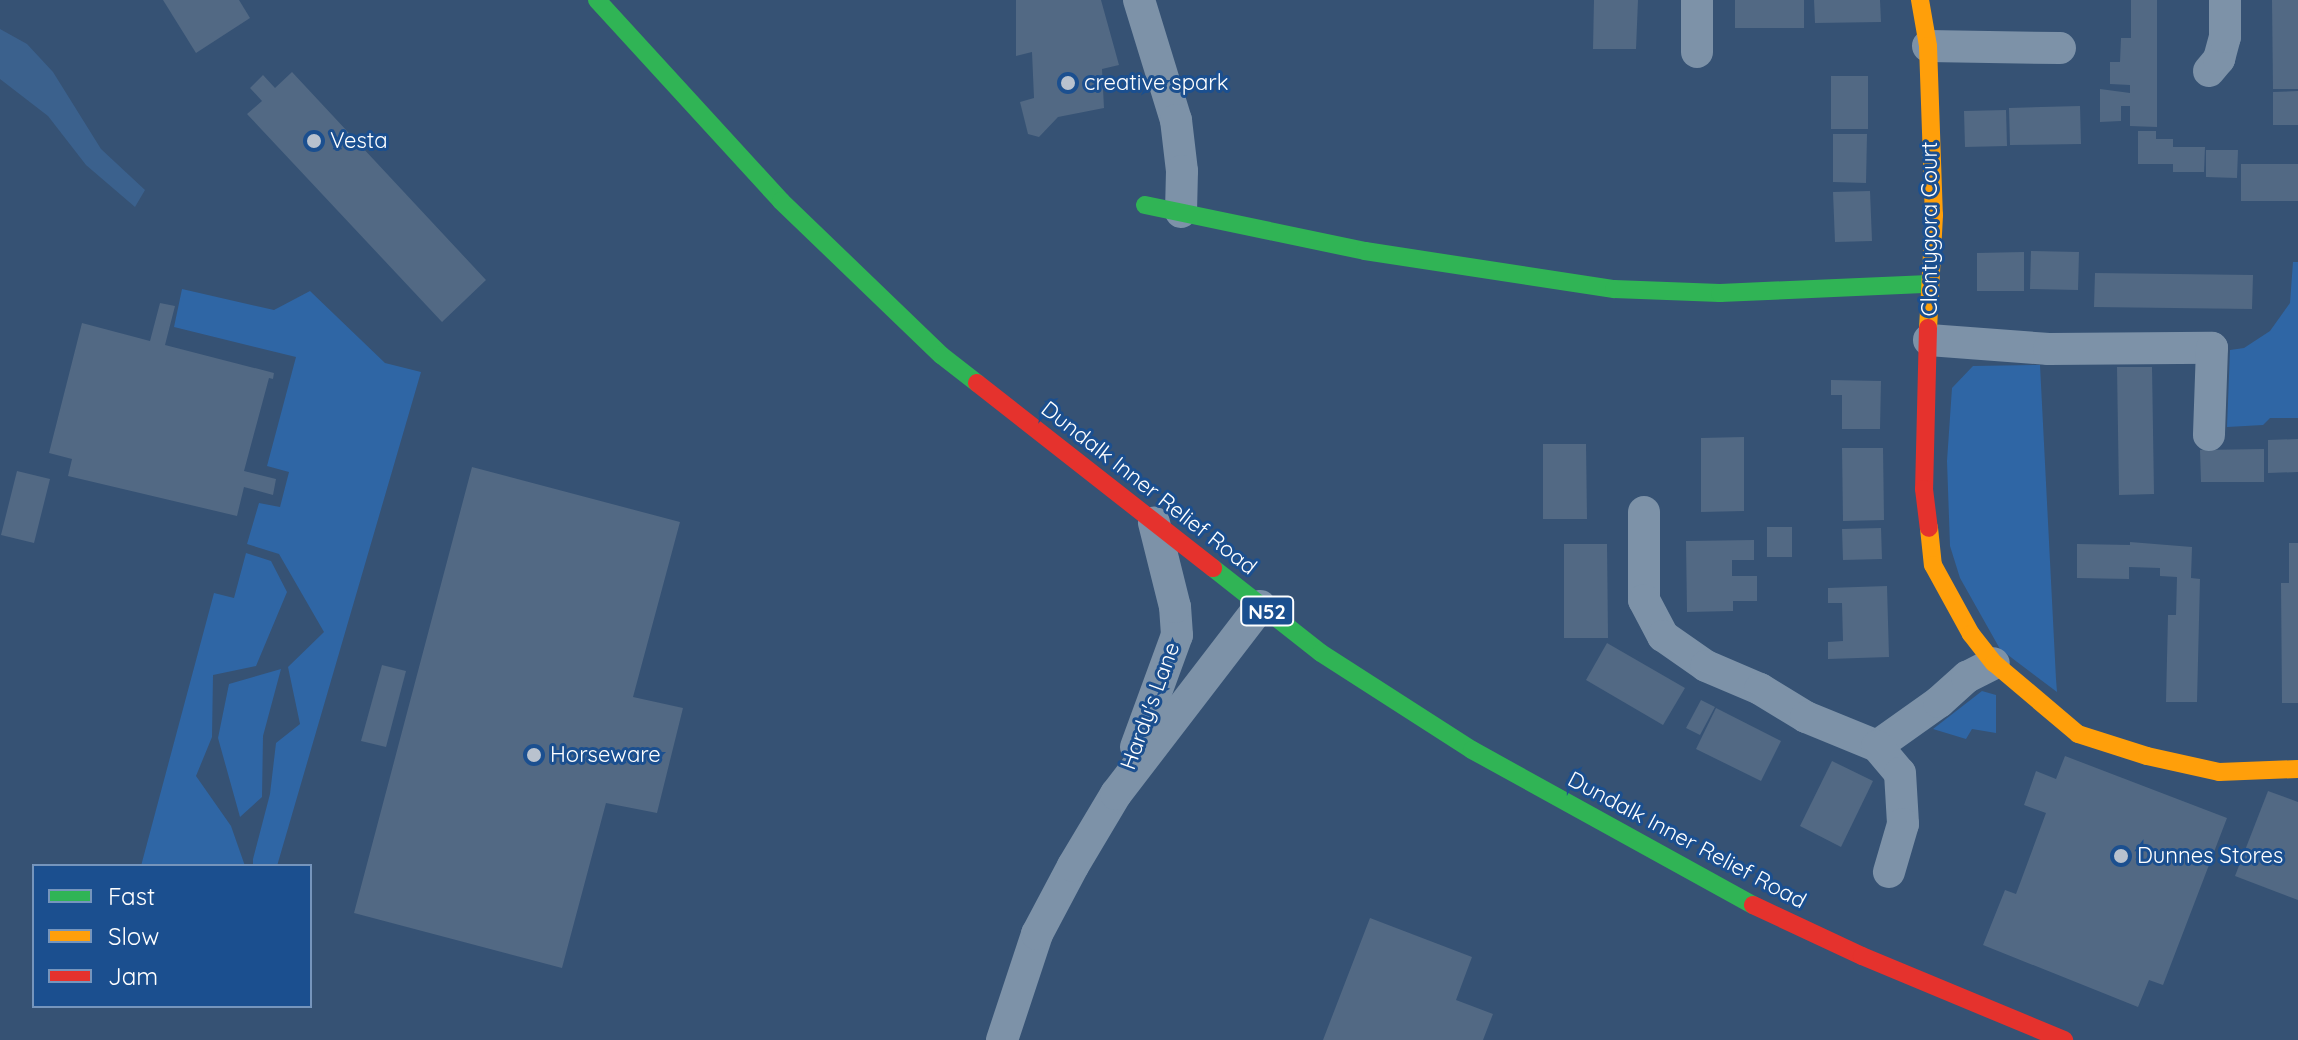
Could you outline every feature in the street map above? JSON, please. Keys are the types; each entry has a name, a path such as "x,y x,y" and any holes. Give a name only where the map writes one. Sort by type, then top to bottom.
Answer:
{"street":[{"name":"Dundalk Inner Relief Road","path":"597,0 781,201 941,355 1321,653 1472,750 1674,863 1862,956 2064,1040"},
{"path":"1139,0 1176,120 1182,171 1181,212"},
{"path":"1697,0 1697,52"},
{"name":"Clontygora Court","path":"1920,0 1928,46 1934,215 1929,340 2049,349 2212,348 2209,435"},
{"path":"2209,71 2219,59 2225,37 2225,0"},
{"path":"1928,46 2060,48"},
{"path":"1145,205 1365,251 1614,289 1720,293 1929,284"},
{"path":"1929,340 1924,489 1933,565 1971,634 1994,663 2078,734 2147,756 2219,772 2298,769"},
{"path":"1644,512 1644,600 1663,636 1706,666 1760,689 1806,717 1877,746 1900,773 1903,824 1889,872"},
{"name":"Hardy's Lane","path":"1002,1040 1037,934 1116,794 1152,710 1177,635 1175,607 1154,523"},
{"name":"Hardy's Lane","path":"1116,794 1260,606"},
{"path":"1877,746 1939,702 1967,677 1994,663"}],"shaded area":[{"path":"0,29 27,44 53,72 101,149 145,190 135,207 86,165 48,116 0,79"},
{"path":"2293,262 2298,262 2298,418 2270,418 2263,425 2227,427 2230,350 2244,348 2270,331 2290,303"},
{"path":"182,289 274,310 310,291 385,363 421,372 278,864 253,864 253,859 270,794 276,743 300,724 288,667 324,632 279,554 247,544 259,503 280,507 289,472 267,466 296,357 174,327"},
{"path":"2040,365 2057,692 2000,649 1960,578 1950,546 1947,461 1952,388 1973,366"},
{"path":"246,553 271,561 287,592 256,666 213,675 212,737 196,776 231,826 244,864 142,864 214,593 234,598"},
{"path":"281,669 263,736 262,797 240,817 218,738 229,684"},
{"path":"1982,691 1996,695 1996,733 1972,729 1966,739 1933,729"}],"building":[{"path":"163,0 239,0 250,18 196,53"},
{"name":"creative spark","path":"1016,0 1101,0 1119,65 1102,69 1104,108 1058,117 1039,137 1028,134 1020,102 1034,98 1032,52 1016,56"},
{"path":"1594,0 1638,0 1636,49 1593,49"},
{"path":"1735,0 1804,0 1804,28 1735,28"},
{"path":"1814,0 1880,0 1881,22 1815,23"},
{"path":"2131,0 2157,0 2157,127 2130,126 2130,106 2121,106 2121,121 2100,122 2100,89 2130,93 2130,85 2110,84 2110,62 2120,62 2121,38 2131,38"},
{"path":"2272,0 2298,0 2298,89 2273,89"},
{"path":"292,72 486,280 442,322 247,114 262,101 250,88 263,75 275,88"},
{"path":"1831,76 1868,76 1868,129 1831,129"},
{"path":"2298,91 2298,125 2273,125 2273,92"},
{"path":"2080,106 2081,144 2010,145 2009,108"},
{"path":"2006,110 2007,146 1965,147 1964,111"},
{"path":"2138,131 2156,131 2156,139 2173,139 2173,147 2205,147 2204,172 2173,172 2173,164 2138,164"},
{"path":"1833,134 1867,134 1866,183 1833,182"},
{"path":"2206,150 2238,150 2237,178 2206,177"},
{"path":"2241,164 2298,164 2298,201 2241,201"},
{"path":"1870,191 1872,241 1835,242 1833,192"},
{"path":"2031,251 2079,252 2078,290 2030,289"},
{"path":"2024,252 2024,291 1977,291 1977,253"},
{"path":"2095,273 2253,275 2252,309 2094,307"},
{"path":"160,303 175,306 165,345 274,373 273,379 269,378 244,471 276,479 273,495 244,487 237,516 68,476 72,459 49,453 82,323 150,341"},
{"path":"2117,367 2152,367 2154,494 2119,495"},
{"path":"1831,380 1881,381 1880,429 1842,429 1842,395 1831,395"},
{"path":"1744,437 1744,511 1701,512 1701,438"},
{"path":"2298,439 2298,472 2268,473 2268,440"},
{"path":"1543,444 1586,444 1587,519 1543,519"},
{"path":"1842,448 1883,448 1884,520 1843,521"},
{"path":"2264,449 2264,482 2201,482 2200,450"},
{"name":"Horseware","path":"472,467 680,522 633,697 683,708 657,813 606,803 562,968 354,913"},
{"path":"17,471 50,479 34,543 1,535"},
{"path":"1767,527 1792,527 1792,557 1767,557"},
{"path":"1881,528 1882,559 1843,560 1842,529"},
{"path":"1754,540 1754,560 1732,560 1732,576 1757,576 1757,601 1733,601 1733,611 1687,612 1686,541"},
{"path":"2130,542 2192,547 2191,578 2200,579 2197,702 2166,702 2168,615 2176,615 2177,577 2160,576 2160,568 2129,567 2129,579 2077,578 2077,544 2130,545"},
{"path":"2289,543 2298,543 2298,703 2282,703 2281,583 2289,583"},
{"path":"1564,544 1607,544 1608,638 1564,638"},
{"path":"1887,586 1889,657 1828,659 1828,642 1843,641 1842,603 1828,603 1828,588"},
{"path":"1607,643 1685,688 1663,725 1586,680"},
{"path":"382,665 406,671 386,747 361,741"},
{"path":"1701,700 1715,707 1700,735 1686,728"},
{"path":"1716,708 1781,741 1761,781 1696,749"},
{"name":"Dunnes Stores","path":"2065,756 2227,818 2163,985 2149,980 2138,1007 1983,945 2005,890 2016,894 2046,813 2024,805 2036,771 2056,779"},
{"path":"1832,761 1873,781 1841,847 1800,826"},
{"path":"2268,791 2298,802 2298,900 2235,876"},
{"path":"1370,918 1472,957 1456,1000 1493,1014 1483,1040 1323,1040"}],"traffic: fast":[{"path":"597,0 781,201 941,355 977,383"},
{"path":"1145,205 1365,251 1614,289 1720,293 1929,284"},
{"path":"1213,568 1321,653 1472,750 1753,905"}],"traffic: slow":[{"path":"1920,0 1928,46 1934,215 1928,328"},
{"path":"1929,528 1933,565 1971,634 1994,663 2078,734 2147,756 2219,772 2298,769"}],"traffic: jam":[{"path":"1928,328 1924,489 1929,528"},
{"path":"977,383 1213,568"},
{"path":"1753,905 1862,956 2064,1040"}],"place":[{"name":"creative spark","path":"1068,83"},
{"name":"Vesta","path":"314,141"},
{"name":"Horseware","path":"534,755"},
{"name":"Dunnes Stores","path":"2121,856"}]}
